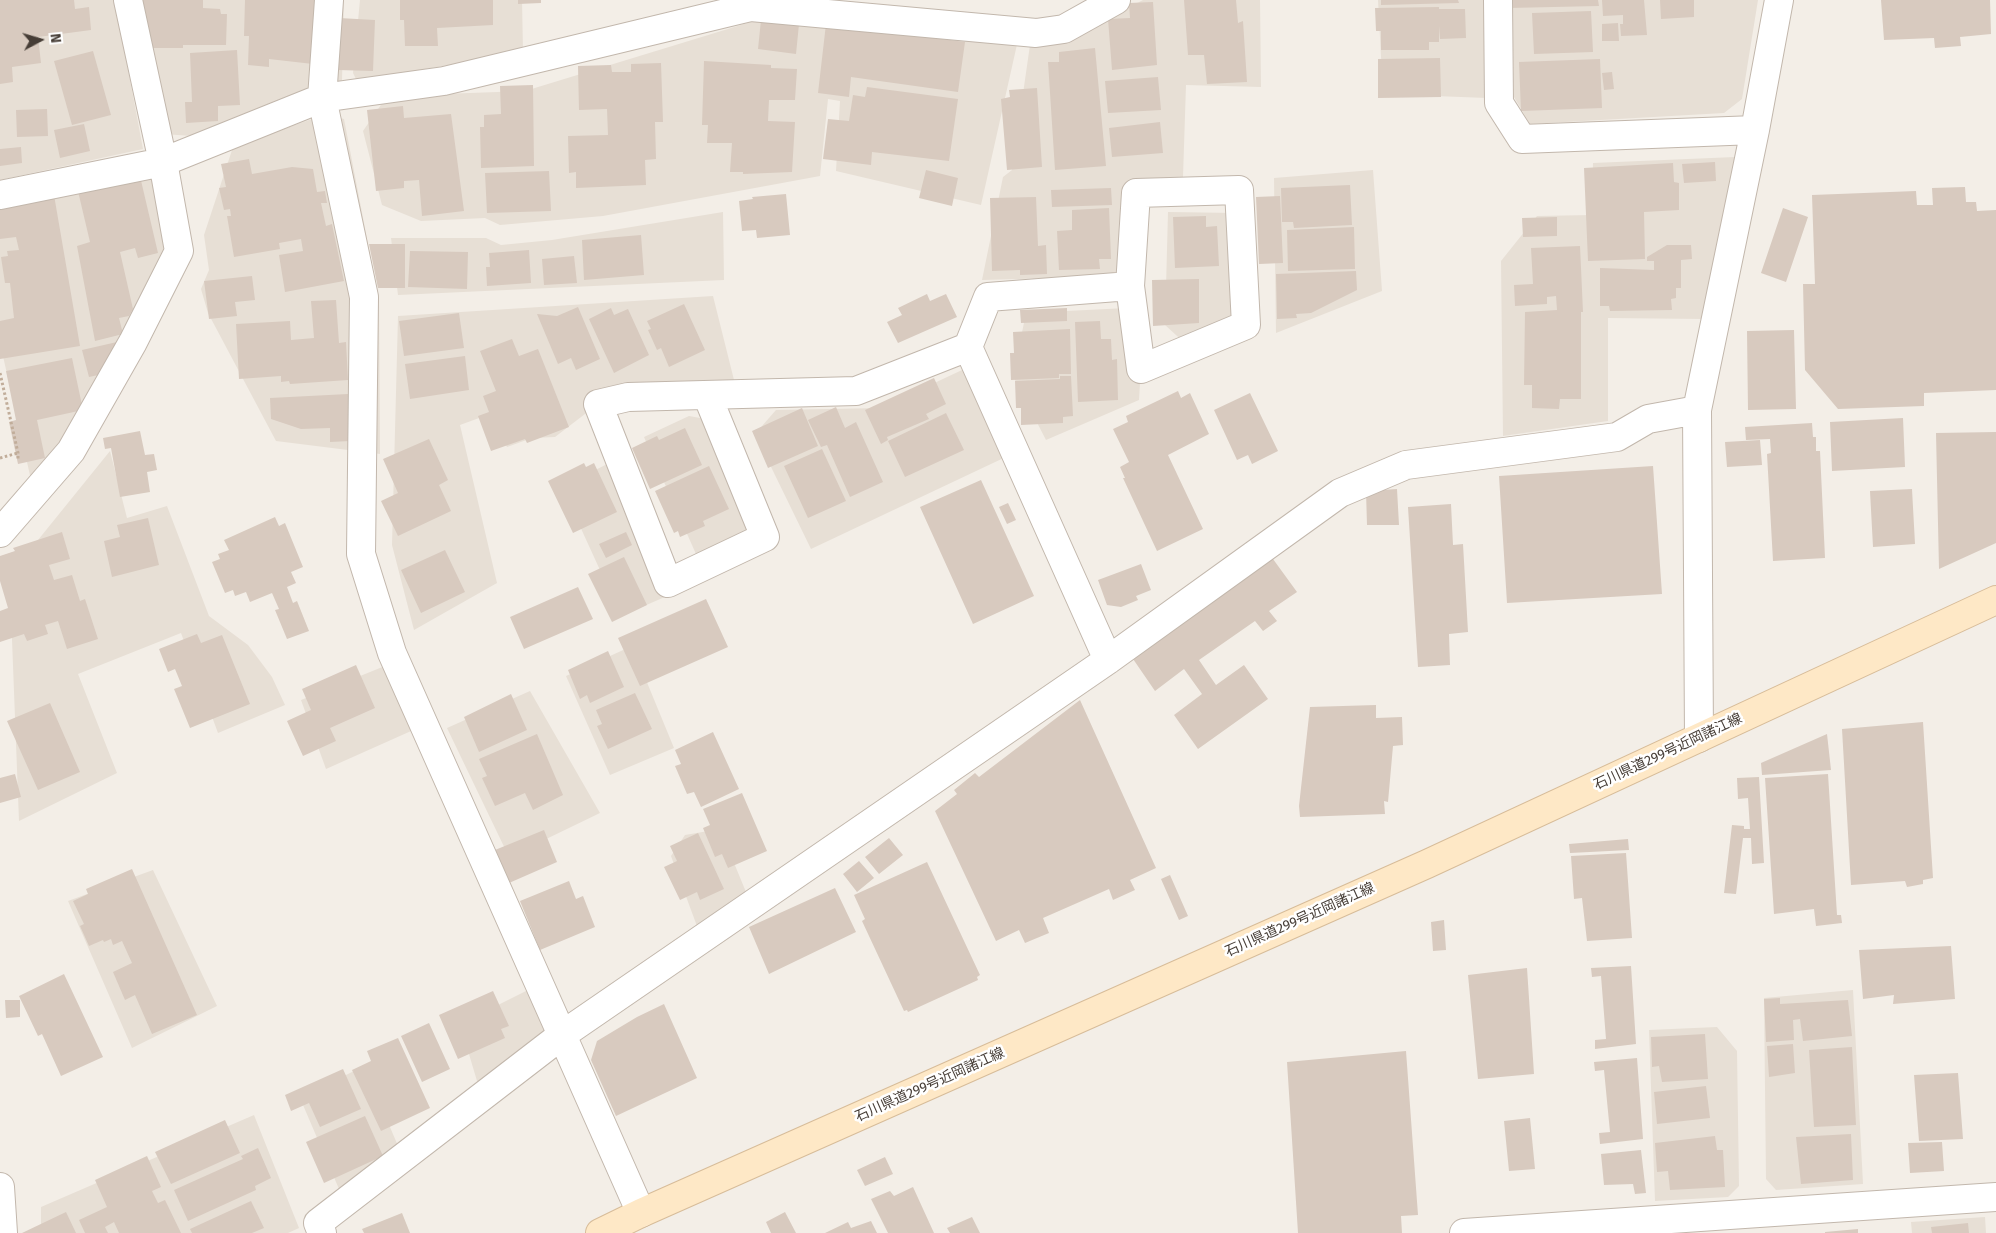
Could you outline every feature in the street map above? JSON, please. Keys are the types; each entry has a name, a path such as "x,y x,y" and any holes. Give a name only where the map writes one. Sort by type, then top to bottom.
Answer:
{"main road":[{"name":"石川県道299号近岡諸江線","path":"600,1233 640,1213 1427,864 1996,600"}],"street":[{"path":"0,533 71,451 133,342 179,250 163,162 128,0"},
{"path":"329,0 322,98 364,297 361,554 392,653 640,1213"},
{"path":"0,195 163,162 322,98 444,81 751,7 1036,33 1064,29 1116,0"},
{"path":"1498,0 1499,103 1522,139 1754,130"},
{"path":"1699,738 1698,410 1779,0"},
{"path":"1239,190 1246,325 1141,369 1130,286 1136,193 1239,190"},
{"path":"1108,660 968,347 988,297 1130,286"},
{"path":"707,395 765,537 668,583 598,404 628,397 856,391 968,347"},
{"path":"322,1233 318,1223 562,1034 1108,660 1340,493 1406,465 1617,438 1648,419 1698,410"},
{"path":"0,1187 3,1233"},
{"path":"1464,1233 1996,1198"}],"path":[{"path":"0,373 18,453 19,512"},
{"path":"0,458 18,453"}],"shaded area":[{"path":"0,0 115,0 143,149 0,180"},
{"path":"139,0 344,0 342,80 335,91 301,91 207,137 163,134"},
{"path":"360,0 522,0 523,52 357,81 353,73"},
{"path":"1143,0 1260,0 1261,87 1186,85 1183,177 1136,182 1125,276 982,280 1003,177 1012,170 1030,45 1070,38"},
{"path":"1378,0 1485,0 1487,98 1383,94"},
{"path":"1512,0 1758,0 1742,99 1724,113 1530,124 1514,97"},
{"path":"754,21 1018,40 981,205 836,171 840,101 828,99 820,176 603,216 500,225 485,218 421,221 382,205 363,131 387,96 525,91"},
{"path":"326,114 344,119 379,301 380,454 276,441 208,313 201,289 209,270 204,235 233,147"},
{"path":"1735,157 1704,319 1608,318 1608,421 1503,436 1501,261 1537,216 1592,215 1593,163"},
{"path":"1373,170 1382,291 1276,333 1274,178"},
{"path":"156,173 175,287 34,493 0,343 0,204"},
{"path":"723,212 724,280 398,295 391,238 486,238 501,245 552,240"},
{"path":"1168,212 1236,213 1240,313 1187,345 1165,325"},
{"path":"713,296 734,380 625,388 598,404 555,437 532,438 507,447 490,414 460,425 497,583 414,630 392,545 398,316"},
{"path":"1127,308 1143,332 1139,400 1046,440 1013,376 1026,313"},
{"path":"977,363 1010,455 811,549 755,434 776,410 881,408"},
{"path":"689,416 717,421 755,538 721,561 696,554 644,437"},
{"path":"110,451 127,518 167,506 209,616 248,645 272,677 285,705 218,733 181,633 78,674 117,773 19,821 9,562 38,540"},
{"path":"617,459 681,590 621,616 562,487"},
{"path":"632,646 674,748 610,775 566,676"},
{"path":"407,657 429,723 326,769 301,700"},
{"path":"530,691 600,813 509,857 447,728"},
{"path":"720,829 753,909 704,945 671,856 685,835"},
{"path":"153,870 217,1006 132,1048 68,901"},
{"path":"548,980 562,1035 480,1091 460,1024"},
{"path":"1853,990 1863,1184 1776,1190 1766,1179 1764,998"},
{"path":"1717,1027 1737,1051 1739,1186 1728,1197 1655,1201 1649,1030"},
{"path":"364,1066 404,1160 342,1196 300,1098"},
{"path":"254,1115 299,1228 288,1233 41,1233 41,1207"},
{"path":"1985,1217 1986,1233 1912,1233 1911,1222"}],"building":[{"path":"0,0 74,0 75,9 89,7 91,30 38,37 41,63 12,67 13,82 0,84"},
{"path":"129,0 203,0 203,8 220,9 221,14 227,14 226,45 183,45 183,48 147,48"},
{"path":"245,0 315,0 313,64 269,59 269,67 248,65 249,36 244,36"},
{"path":"400,0 493,0 493,25 437,28 438,46 405,46 404,20 400,20"},
{"path":"518,0 541,0 541,3 518,4"},
{"path":"1184,0 1236,0 1238,23 1243,21 1247,82 1207,84 1204,55 1188,55"},
{"path":"1381,0 1458,0 1459,3 1381,5"},
{"path":"1508,0 1598,0 1599,6 1508,8"},
{"path":"1602,0 1644,0 1647,35 1621,36 1620,24 1623,24 1623,15 1603,16"},
{"path":"1660,0 1694,0 1694,17 1661,19"},
{"path":"1881,0 1990,0 1991,34 1960,37 1961,46 1935,48 1934,38 1884,40"},
{"path":"1153,2 1157,65 1112,70 1108,19 1130,18 1129,3"},
{"path":"1439,7 1439,9 1465,9 1466,38 1440,39 1439,26 1439,42 1429,42 1429,50 1381,50 1381,31 1376,31 1375,8"},
{"path":"1591,11 1593,52 1534,54 1532,13"},
{"path":"339,18 375,20 373,71 338,70"},
{"path":"761,20 799,24 796,54 758,49"},
{"path":"1618,23 1619,41 1602,41 1602,24"},
{"path":"826,24 965,42 958,92 851,77 849,97 818,93"},
{"path":"1095,48 1106,166 1055,170 1048,62 1059,62 1059,52"},
{"path":"237,50 240,105 218,106 218,121 186,123 185,102 192,102 190,53"},
{"path":"93,51 111,115 72,125 54,61"},
{"path":"1440,58 1441,97 1378,98 1378,59"},
{"path":"1600,59 1602,108 1521,111 1519,62"},
{"path":"704,61 771,65 771,68 797,69 795,100 769,100 768,121 795,122 792,172 743,174 743,172 730,172 732,143 707,143 708,125 702,125"},
{"path":"661,63 663,122 655,122 656,159 645,160 646,185 576,188 576,172 569,173 568,136 608,135 607,109 579,110 578,66 611,65 612,72 631,72 631,64"},
{"path":"1612,72 1614,89 1604,90 1602,73"},
{"path":"1158,77 1161,110 1108,113 1105,81"},
{"path":"533,85 534,166 481,168 480,127 484,127 484,115 501,114 500,86"},
{"path":"867,87 958,99 949,161 872,152 871,165 823,159 828,119 849,121 853,95 865,97"},
{"path":"1037,88 1042,167 1007,170 1001,99 1010,97 1009,90"},
{"path":"403,106 404,118 451,114 464,211 422,216 419,180 404,181 404,188 376,191 367,110"},
{"path":"47,109 48,136 17,137 16,110"},
{"path":"1160,122 1163,153 1112,157 1109,128"},
{"path":"84,124 90,151 60,158 54,130"},
{"path":"21,147 22,163 0,166 0,149"},
{"path":"249,159 252,174 292,167 313,169 317,192 325,191 327,203 321,203 326,226 332,224 344,281 285,292 279,255 303,251 301,239 279,243 280,249 234,257 227,216 231,216 230,209 224,210 219,188 226,187 221,164"},
{"path":"1715,162 1716,181 1684,183 1682,164"},
{"path":"1673,163 1674,182 1679,183 1679,210 1644,212 1645,259 1588,261 1584,168"},
{"path":"926,170 958,178 952,206 919,198"},
{"path":"549,171 551,211 487,213 485,173"},
{"path":"139,172 158,253 138,258 135,248 120,252 133,309 129,316 119,318 123,334 95,341 77,246 90,242 77,187"},
{"path":"1350,185 1352,225 1294,228 1293,222 1282,222 1281,188"},
{"path":"1965,187 1966,202 1976,202 1977,211 1996,210 1996,390 1924,393 1924,406 1838,409 1805,370 1803,284 1815,284 1812,195 1916,191 1917,205 1933,205 1932,188"},
{"path":"1111,188 1112,205 1052,207 1051,190"},
{"path":"786,194 790,235 757,238 756,230 742,231 739,201 753,199 752,197"},
{"path":"54,195 80,346 0,359 0,321 14,318 10,283 5,283 1,257 8,256 7,251 19,250 16,237 0,239 0,204"},
{"path":"1280,196 1283,263 1259,264 1256,197"},
{"path":"1036,197 1038,246 1046,245 1047,274 1020,275 1020,270 992,271 990,198"},
{"path":"1109,208 1111,259 1099,259 1100,269 1059,270 1057,231 1072,230 1072,210"},
{"path":"1783,208 1808,217 1786,282 1761,273"},
{"path":"1206,216 1206,227 1217,226 1219,266 1175,268 1173,217"},
{"path":"1557,217 1557,236 1523,237 1522,218"},
{"path":"1354,227 1355,269 1288,271 1287,230"},
{"path":"641,235 644,275 584,280 582,240"},
{"path":"369,244 405,244 405,288 378,288"},
{"path":"1667,245 1691,245 1692,259 1681,260 1681,288 1676,288 1676,298 1671,299 1672,310 1610,311 1609,306 1600,306 1600,268 1654,270 1654,261 1647,261 1647,257"},
{"path":"1580,246 1583,312 1581,312 1581,399 1560,399 1559,409 1532,408 1532,385 1524,385 1525,312 1557,310 1556,296 1547,297 1547,304 1515,306 1514,285 1533,284 1531,248"},
{"path":"529,250 531,283 487,286 486,267 490,267 489,253"},
{"path":"410,251 468,252 467,289 408,287"},
{"path":"574,256 577,283 544,285 542,259"},
{"path":"1356,271 1357,290 1311,313 1296,314 1297,318 1277,319 1276,274"},
{"path":"252,276 255,300 235,302 237,316 209,319 204,281"},
{"path":"1199,279 1199,323 1153,326 1152,280"},
{"path":"927,294 930,301 946,294 957,317 898,343 887,322 902,315 898,308"},
{"path":"336,300 339,343 346,342 348,380 290,384 289,381 281,382 281,376 239,379 236,324 290,321 291,340 314,338 311,301"},
{"path":"684,304 705,350 669,367 661,348 657,350 648,330 651,329 647,321"},
{"path":"578,307 600,359 576,370 571,358 558,364 537,314 557,316"},
{"path":"611,308 614,315 628,309 649,355 614,373 589,319"},
{"path":"1067,308 1067,321 1021,323 1020,310"},
{"path":"459,313 464,348 404,356 399,321"},
{"path":"1100,321 1101,339 1111,339 1112,360 1117,359 1118,400 1078,402 1075,322"},
{"path":"1070,329 1071,374 1059,374 1059,378 1011,380 1010,353 1014,353 1013,332"},
{"path":"1794,330 1796,409 1748,410 1747,331"},
{"path":"512,339 519,356 538,349 569,427 527,443 525,439 491,451 478,416 489,412 483,396 496,391 480,351"},
{"path":"117,342 103,374 89,377 82,350"},
{"path":"465,356 469,390 410,399 405,364"},
{"path":"72,358 83,410 37,420 45,458 18,464 9,422 16,420 6,371"},
{"path":"1060,376 1071,376 1073,416 1063,417 1063,423 1021,425 1021,408 1016,408 1015,381 1060,379"},
{"path":"934,378 946,404 926,414 929,419 887,437 888,440 881,444 865,410"},
{"path":"1178,391 1181,398 1190,393 1209,434 1168,455 1203,529 1157,551 1123,478 1125,478 1120,467 1129,462 1113,429 1128,422 1126,416"},
{"path":"1250,393 1278,451 1252,464 1248,455 1237,460 1214,410"},
{"path":"348,394 350,441 330,442 330,428 301,429 271,419 270,398"},
{"path":"836,407 845,428 856,422 883,482 850,497 827,445 821,447 808,420"},
{"path":"802,408 818,446 768,468 752,431"},
{"path":"946,413 964,450 905,477 888,441"},
{"path":"1903,418 1905,467 1832,471 1830,422"},
{"path":"1812,423 1813,437 1816,437 1816,451 1820,451 1825,558 1773,561 1767,454 1771,453 1770,439 1746,440 1745,427"},
{"path":"685,428 702,465 650,489 632,448 657,436 659,440"},
{"path":"140,431 145,455 154,454 157,470 147,472 150,492 120,497 111,448 105,449 103,438"},
{"path":"1996,432 1996,543 1939,569 1936,433"},
{"path":"429,439 448,480 439,485 451,511 398,536 381,501 398,493 383,459"},
{"path":"1760,440 1762,465 1727,467 1725,442"},
{"path":"822,449 846,501 808,518 784,466"},
{"path":"584,463 586,467 594,463 617,512 573,533 548,481"},
{"path":"709,466 729,509 703,521 705,526 680,537 678,531 674,533 655,491"},
{"path":"1653,466 1662,594 1507,603 1499,476"},
{"path":"981,480 1034,596 973,624 920,507"},
{"path":"1397,489 1399,525 1367,525 1366,491"},
{"path":"1912,489 1915,544 1873,547 1870,491"},
{"path":"1008,503 1016,520 1007,524 999,507"},
{"path":"1451,504 1453,545 1463,544 1468,632 1449,634 1450,665 1418,667 1408,507"},
{"path":"275,517 279,526 285,523 303,567 291,572 296,583 287,587 293,603 297,601 309,631 287,639 275,610 279,609 272,593 250,602 246,592 235,596 233,590 225,593 212,562 220,559 218,554 229,550 224,540"},
{"path":"148,518 159,565 112,577 104,541 120,537 117,525"},
{"path":"62,532 70,559 49,565 54,580 72,575 80,601 85,599 98,639 67,649 58,621 45,625 48,634 27,641 24,634 0,642 0,611 8,608 0,581 0,556 15,551 13,548"},
{"path":"626,532 632,545 606,558 599,544"},
{"path":"445,550 465,592 421,613 401,570"},
{"path":"624,557 647,605 612,622 588,574"},
{"path":"1273,559 1297,592 1269,611 1277,621 1263,631 1255,621 1199,660 1216,685 1244,665 1268,699 1198,749 1174,715 1202,694 1184,669 1155,691 1131,656"},
{"path":"1141,564 1151,590 1136,596 1138,600 1121,607 1107,605 1098,580"},
{"path":"578,587 593,619 524,649 510,617"},
{"path":"706,599 728,647 640,686 618,638"},
{"path":"197,634 201,643 222,635 250,704 190,728 174,689 182,686 175,669 168,672 159,649"},
{"path":"608,651 624,687 590,703 587,695 580,699 568,670"},
{"path":"356,665 375,708 330,728 336,741 303,756 287,721 311,710 302,689"},
{"path":"635,693 652,729 608,749 597,726 602,724 596,710"},
{"path":"511,694 527,730 479,752 464,717"},
{"path":"1080,700 1156,868 1130,880 1135,890 1113,900 1109,889 1043,918 1049,933 1025,943 1019,930 996,941 935,811 957,794 954,790 975,773 979,777"},
{"path":"50,703 80,772 38,790 7,721"},
{"path":"1376,705 1376,718 1402,717 1403,745 1393,746 1388,802 1384,801 1385,814 1300,817 1299,806 1310,707"},
{"path":"1923,722 1933,878 1923,880 1923,884 1907,887 1905,881 1851,885 1842,729"},
{"path":"713,732 739,789 701,807 694,792 687,794 675,766 681,764 675,750"},
{"path":"537,734 563,795 533,810 525,793 495,806 482,778 487,776 479,759"},
{"path":"1827,734 1831,770 1762,775 1761,763"},
{"path":"15,774 21,797 0,803 0,778"},
{"path":"1828,774 1837,915 1841,915 1842,923 1816,926 1814,909 1774,914 1765,778"},
{"path":"1759,777 1764,863 1752,864 1751,838 1743,838 1736,894 1724,893 1732,825 1744,826 1744,829 1750,829 1748,798 1738,799 1737,778"},
{"path":"742,793 767,851 728,868 722,854 715,857 703,828 710,825 703,809"},
{"path":"544,830 557,862 509,883 495,850"},
{"path":"698,833 724,889 700,900 697,892 680,900 664,867 677,861 670,846"},
{"path":"889,838 903,855 879,874 865,857"},
{"path":"1628,839 1629,850 1570,853 1569,844"},
{"path":"1626,853 1632,938 1587,941 1582,898 1574,899 1571,856"},
{"path":"859,861 874,878 857,892 843,874"},
{"path":"927,862 980,975 977,977 978,980 908,1012 907,1010 904,1011 862,921 865,919 854,895"},
{"path":"132,869 197,1015 152,1034 135,995 125,1000 113,972 132,963 122,941 113,945 111,939 104,942 103,940 89,946 80,926 84,924 73,901 88,894 86,889"},
{"path":"1170,875 1188,916 1179,920 1161,879"},
{"path":"569,881 576,899 583,896 595,927 540,950 520,901"},
{"path":"835,888 856,932 769,974 749,927"},
{"path":"1444,920 1446,950 1433,951 1431,922"},
{"path":"1951,946 1955,999 1893,1004 1894,995 1863,999 1859,950"},
{"path":"1631,966 1636,1044 1595,1049 1595,1040 1606,1039 1601,976 1592,977 1591,968"},
{"path":"1527,968 1534,1074 1478,1079 1468,975"},
{"path":"64,974 103,1057 61,1076 42,1034 38,1036 19,996"},
{"path":"493,991 509,1026 501,1029 505,1038 458,1059 439,1015"},
{"path":"1780,998 1780,1004 1848,1000 1852,1036 1803,1041 1800,1019 1793,1020 1794,1040 1766,1042 1764,999"},
{"path":"5,1000 20,1000 20,1017 6,1018"},
{"path":"664,1004 697,1078 616,1116 591,1060 597,1041 637,1017"},
{"path":"429,1023 450,1069 422,1082 401,1036"},
{"path":"1705,1034 1708,1079 1662,1082 1659,1066 1652,1067 1651,1037"},
{"path":"398,1038 430,1108 381,1131 352,1070 371,1061 367,1051"},
{"path":"1793,1044 1795,1073 1769,1077 1767,1046"},
{"path":"1852,1047 1856,1125 1814,1127 1809,1050"},
{"path":"1406,1051 1418,1215 1401,1216 1402,1233 1298,1233 1287,1062"},
{"path":"1637,1058 1643,1139 1600,1144 1599,1133 1610,1132 1604,1070 1595,1071 1594,1062"},
{"path":"343,1069 361,1109 320,1127 309,1103 291,1111 285,1095"},
{"path":"1958,1073 1963,1139 1919,1141 1914,1075"},
{"path":"1706,1086 1710,1118 1657,1124 1654,1092"},
{"path":"365,1116 383,1156 324,1183 306,1142"},
{"path":"1530,1118 1535,1169 1509,1171 1504,1121"},
{"path":"225,1120 240,1153 171,1184 155,1152"},
{"path":"1851,1134 1853,1180 1801,1184 1796,1137"},
{"path":"1715,1136 1717,1150 1723,1150 1725,1187 1670,1190 1668,1171 1657,1172 1655,1143"},
{"path":"1942,1142 1944,1171 1910,1173 1908,1143"},
{"path":"258,1148 271,1178 255,1186 256,1190 188,1221 174,1190 243,1159 241,1156"},
{"path":"1641,1150 1646,1193 1635,1194 1633,1184 1604,1185 1601,1154"},
{"path":"147,1156 161,1187 152,1191 158,1203 165,1200 181,1233 119,1233 114,1222 105,1227 108,1233 85,1233 79,1220 107,1207 95,1180"},
{"path":"885,1157 893,1174 865,1186 857,1170"},
{"path":"913,1187 934,1233 888,1233 871,1199 890,1191 894,1196"},
{"path":"251,1201 264,1228 252,1233 192,1233 190,1229"},
{"path":"66,1212 76,1233 22,1233"},
{"path":"785,1212 796,1233 771,1233 766,1222"},
{"path":"402,1213 410,1233 364,1233 362,1229"},
{"path":"972,1217 980,1233 950,1233 947,1228"},
{"path":"871,1221 877,1233 825,1233 848,1222 851,1228"},
{"path":"1968,1223 1969,1233 1932,1233 1931,1227"},
{"path":"1858,1229 1858,1233 1825,1233 1825,1232"}]}
